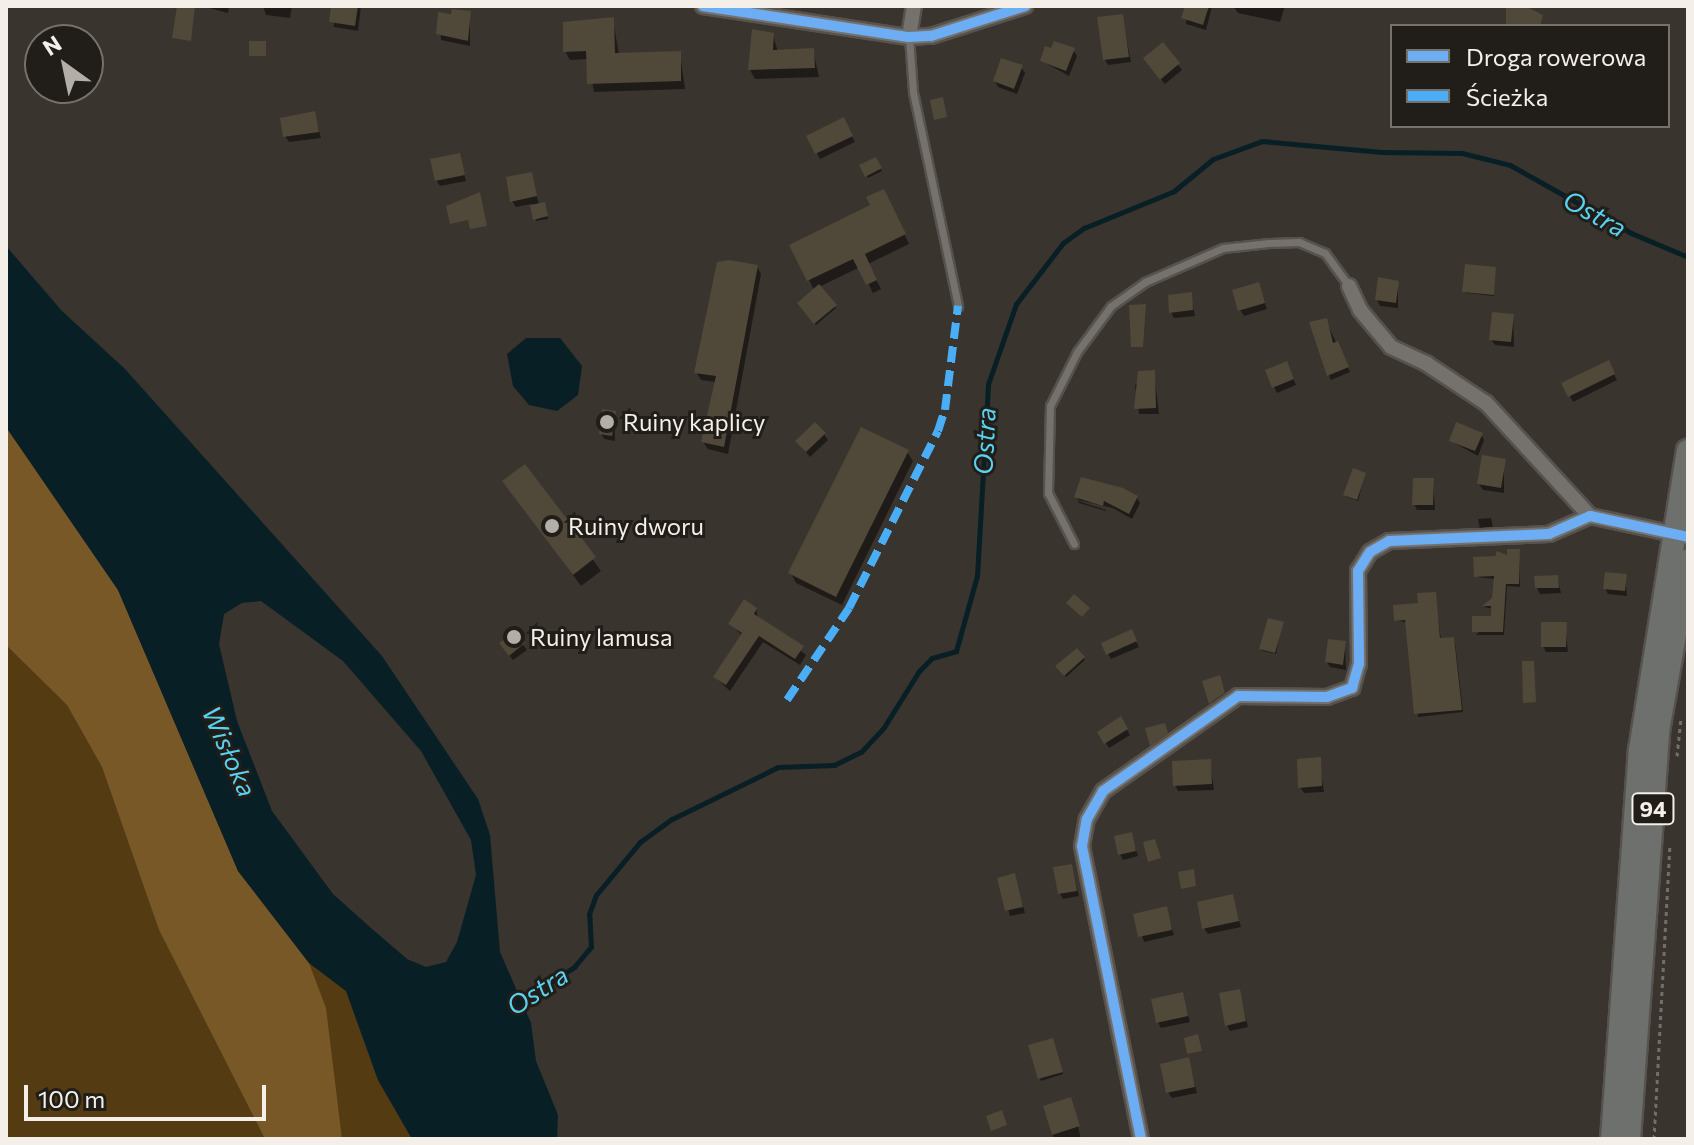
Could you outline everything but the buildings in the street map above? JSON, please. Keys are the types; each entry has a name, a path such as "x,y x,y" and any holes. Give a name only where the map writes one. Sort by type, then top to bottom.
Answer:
{"main road":[{"name":"94","path":"1612,1139 1640,750 1681,535 1688,451"},
{"name":"94","path":"1629,1139 1658,731 1688,561"}],"street":[{"path":"703,6 909,37 931,36 1025,6"},
{"path":"909,37 914,6"},
{"path":"1349,286 1360,310 1391,347 1427,364 1486,403 1590,516"},
{"path":"1141,1139 1082,846 1087,819 1103,791 1238,696 1327,697 1352,688 1359,664 1358,571 1370,552 1389,541 1549,534 1590,516 1681,535"}],"lane":[{"path":"909,37 913,92 958,306"},
{"path":"1074,544 1048,493 1050,406 1077,352 1111,306 1145,282 1223,248 1269,243 1299,242 1325,253 1349,286"}],"path":[{"path":"1676,768 1682,705"},
{"path":"1654,1139 1670,846"}],"shaded area":[{"path":"6,427 118,590 238,871 309,963 326,1008 342,1139 265,1139 159,930 102,767 67,705 6,645"},
{"path":"6,645 67,705 102,767 159,930 265,1139 6,1139"},
{"path":"309,963 346,991 378,1080 412,1139 342,1139"}],"water":[{"name":"Wisłoka","path":"6,246 62,311 125,369 382,656 478,799 490,835 500,952 531,1023 536,1061 558,1115 557,1139 412,1139 378,1080 346,991 309,963 238,871 118,590 6,427","holes":["261,601 343,661 421,751 471,840 476,875 457,942 446,962 426,967 407,959 371,928 333,894 272,811 237,721 219,644 224,614 242,603"]},
{"path":"526,338 560,338 582,366 578,395 557,411 529,405 513,386 507,354"}],"waterway":[{"name":"Ostra","path":"514,1006 574,967 591,947 589,914 596,895 640,842 672,819 778,767 834,765 861,752 884,727 919,671 932,658 956,651 977,576 988,384 1016,304 1063,243 1084,228 1174,191 1213,159 1262,141 1381,152 1462,153 1510,165 1631,233 1688,257"}],"marked path":[{"path":"787,700 849,608 938,431 945,410 958,306"}],"cycle path":[{"path":"703,6 909,37 931,36 1025,6"},
{"path":"1141,1139 1082,846 1087,819 1103,791 1238,696 1327,697 1352,688 1359,664 1358,571 1370,552 1389,541 1549,534 1590,516 1688,537"}],"place":[{"name":"Ruiny kaplicy","path":"607,422"},
{"name":"Ruiny dworu","path":"552,526"},
{"name":"Ruiny lamusa","path":"514,637"}]}
